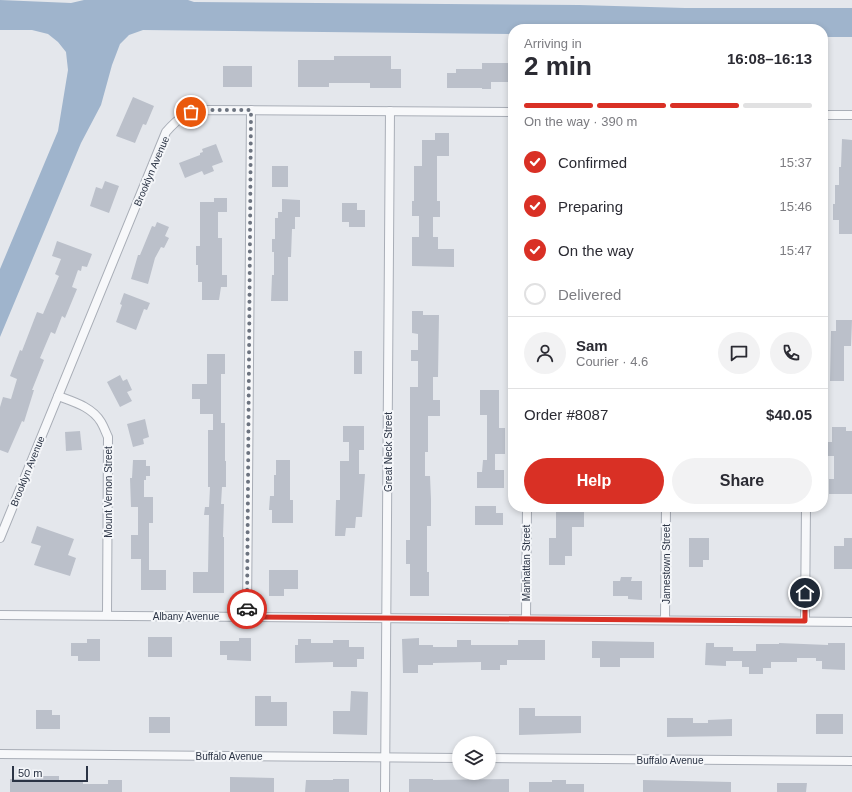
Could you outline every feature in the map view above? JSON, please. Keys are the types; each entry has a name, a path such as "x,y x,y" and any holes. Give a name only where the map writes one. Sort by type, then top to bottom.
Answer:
{"street":[{"name":"Brooklyn Avenue","path":"0,538 166,132 177,120 191,112 207,110 508,112"},
{"path":"247,617 251,110"},
{"name":"Great Neck Street","path":"385,792 390,111"},
{"path":"828,115 852,115"},
{"name":"Mount Vernon Street","path":"58,396 80,404 90,410 101,422 108,437 107,616"},
{"name":"Manhattan Street","path":"526,619 527,512"},
{"name":"Jamestown Street","path":"666,512 666,620"},
{"path":"805,621 806,512"},
{"name":"Albany Avenue","path":"0,615 852,622"},
{"name":"Buffalo Avenue","path":"0,754 452,758"},
{"name":"Buffalo Avenue","path":"496,758 852,761"}],"water":[{"path":"0,0 71,3 84,0 188,0 194,2 579,5 685,8 852,8 852,37 828,37 828,24 508,24 508,34 143,30 129,35 120,44 112,65 101,105 81,143 0,337 0,269 58,131 68,70 66,52 58,42 48,34 32,30 0,30"}],"building":[{"path":"334,56 391,56 391,69 401,69 401,88 370,88 370,83 329,83 329,87 298,87 298,60 334,60"},
{"path":"482,63 508,63 508,82 491,82 491,89 447,88 447,73 456,73 456,69 482,69"},
{"path":"223,66 252,66 252,87 223,87"},
{"path":"133,97 154,106 146,125 143,124 135,143 116,136"},
{"path":"435,133 449,133 449,156 437,156 437,201 440,201 440,217 433,217 433,237 438,237 438,249 454,249 454,267 412,266 412,237 419,237 419,216 412,216 412,201 414,201 414,166 422,166 422,140 435,140"},
{"path":"842,139 852,140 852,234 839,234 839,220 833,220 835,185 839,185 839,167 841,167"},
{"path":"216,144 223,162 212,166 214,171 204,175 202,171 185,178 179,163 200,155 200,153 203,152 202,149"},
{"path":"272,166 288,166 288,187 272,187"},
{"path":"105,181 119,186 109,213 90,206 96,187 102,189"},
{"path":"214,198 227,198 227,212 218,212 218,238 222,238 222,275 227,275 227,287 221,287 219,300 202,300 202,282 198,282 198,265 196,265 196,246 200,246 200,202 214,202"},
{"path":"282,199 300,200 300,217 295,217 295,229 292,229 291,257 288,257 288,301 271,301 272,275 274,275 274,252 272,252 272,239 275,239 275,218 278,218 278,212 282,212"},
{"path":"342,203 357,203 357,210 365,210 365,227 349,227 349,222 342,222"},
{"path":"157,222 169,227 165,236 169,238 164,248 161,247 155,258 148,284 131,279 138,255 140,255 152,226 155,227"},
{"path":"57,241 92,254 87,267 82,266 81,271 78,270 72,287 77,289 65,318 62,316 55,334 51,332 40,358 44,360 32,390 34,390 24,422 22,421 8,453 0,450 0,407 3,397 11,399 17,379 10,376 20,350 22,351 37,312 43,314 59,276 55,274 61,259 52,256"},
{"path":"124,293 150,303 147,310 144,309 136,330 116,322 122,305 120,304"},
{"path":"412,311 423,311 423,315 439,315 438,377 433,377 433,400 440,400 440,416 428,416 428,452 425,452 425,476 430,476 431,499 431,526 427,526 427,572 429,572 429,596 410,596 410,564 406,564 406,540 410,540 410,387 418,387 418,361 411,361 411,350 418,350 418,334 412,333"},
{"path":"836,320 852,320 851,346 844,346 844,381 830,381 831,331 836,331"},
{"path":"354,351 362,351 362,374 354,374"},
{"path":"207,354 225,354 225,374 221,374 221,423 225,423 226,461 226,487 222,487 221,504 224,504 224,593 193,593 193,572 208,572 209,515 204,515 205,507 209,507 210,487 208,487 208,430 213,430 213,414 200,414 200,399 192,399 192,384 207,384"},
{"path":"120,375 123,381 127,379 132,390 127,392 132,401 120,407 107,382"},
{"path":"480,390 499,390 499,428 505,428 505,454 495,454 495,470 504,470 504,488 477,488 477,472 482,472 483,460 487,460 487,415 480,415"},
{"path":"145,419 149,437 143,439 144,444 133,447 127,424"},
{"path":"343,426 364,426 364,450 359,450 359,474 365,474 362,517 356,517 355,528 346,528 345,536 335,536 336,500 340,500 340,461 349,461 349,442 343,442"},
{"path":"832,427 846,427 846,431 852,431 852,494 829,494 829,479 834,479 834,456 828,456 828,442 832,442"},
{"path":"80,431 82,450 66,451 65,432"},
{"path":"133,460 146,460 146,466 150,466 150,476 146,476 146,480 144,480 144,497 153,497 153,523 149,523 149,570 166,570 166,590 141,590 141,559 131,559 131,535 138,535 138,507 131,507 130,478 132,478"},
{"path":"276,460 290,460 290,500 293,500 293,523 272,523 272,510 269,510 270,496 274,496"},
{"path":"475,506 496,506 496,513 503,513 503,525 475,525"},
{"path":"556,512 584,512 584,527 572,527 572,556 565,556 565,565 549,565 549,538 556,538"},
{"path":"37,526 74,539 68,555 76,558 70,576 34,565 41,546 31,543"},
{"path":"689,538 709,538 709,560 703,560 703,567 689,567"},
{"path":"844,538 852,538 852,569 834,569 834,546 844,546"},
{"path":"269,570 298,570 298,589 284,589 284,596 269,596"},
{"path":"621,577 632,577 631,581 642,581 642,600 628,599 628,596 613,596 613,581 620,581"},
{"path":"148,637 172,637 172,657 148,657"},
{"path":"239,638 251,638 251,661 227,660 227,655 220,655 220,641 239,641"},
{"path":"419,638 419,645 433,645 433,647 457,647 457,640 471,640 471,645 518,645 518,640 545,640 545,660 507,660 507,665 500,665 500,670 481,670 481,662 433,663 433,665 418,665 418,673 403,673 402,639"},
{"path":"87,639 100,639 100,661 78,661 78,656 71,656 71,643 87,643"},
{"path":"298,639 311,639 311,643 333,643 333,640 349,640 349,647 364,647 364,659 357,659 357,667 333,667 333,662 295,663 295,645 298,645"},
{"path":"592,641 654,642 654,658 620,658 620,667 600,667 600,658 592,658"},
{"path":"706,643 714,643 714,647 733,647 733,651 756,651 756,644 779,643 828,645 828,643 845,643 845,670 822,669 822,661 816,661 816,658 797,658 797,662 771,662 771,668 763,668 763,674 749,674 749,667 742,667 742,661 726,661 726,666 705,665"},
{"path":"351,691 368,692 367,735 333,734 333,711 350,711"},
{"path":"255,696 271,696 271,702 287,702 287,726 255,726"},
{"path":"519,708 535,708 535,716 581,716 581,733 519,735"},
{"path":"36,710 52,710 52,715 60,715 60,729 36,729"},
{"path":"816,714 843,714 843,734 816,734"},
{"path":"149,717 170,717 170,733 149,733"},
{"path":"667,718 693,718 693,723 708,723 708,720 732,719 732,736 667,737"},
{"path":"35,776 59,776 59,781 83,781 83,784 108,784 108,780 122,780 122,792 10,792 10,779 35,779"},
{"path":"230,777 274,778 274,792 230,792"},
{"path":"349,779 349,792 305,792 306,780"},
{"path":"409,779 509,779 509,792 409,792"},
{"path":"552,780 566,780 566,784 584,784 584,792 529,792 529,782 552,782"},
{"path":"643,780 731,782 731,792 643,792"},
{"path":"777,783 807,783 806,792 777,792"}],"way so far":[{"path":"191,112 207,110 251,110 247,609"}],"route":[{"path":"247,609 247,617 805,621 805,593"}]}
